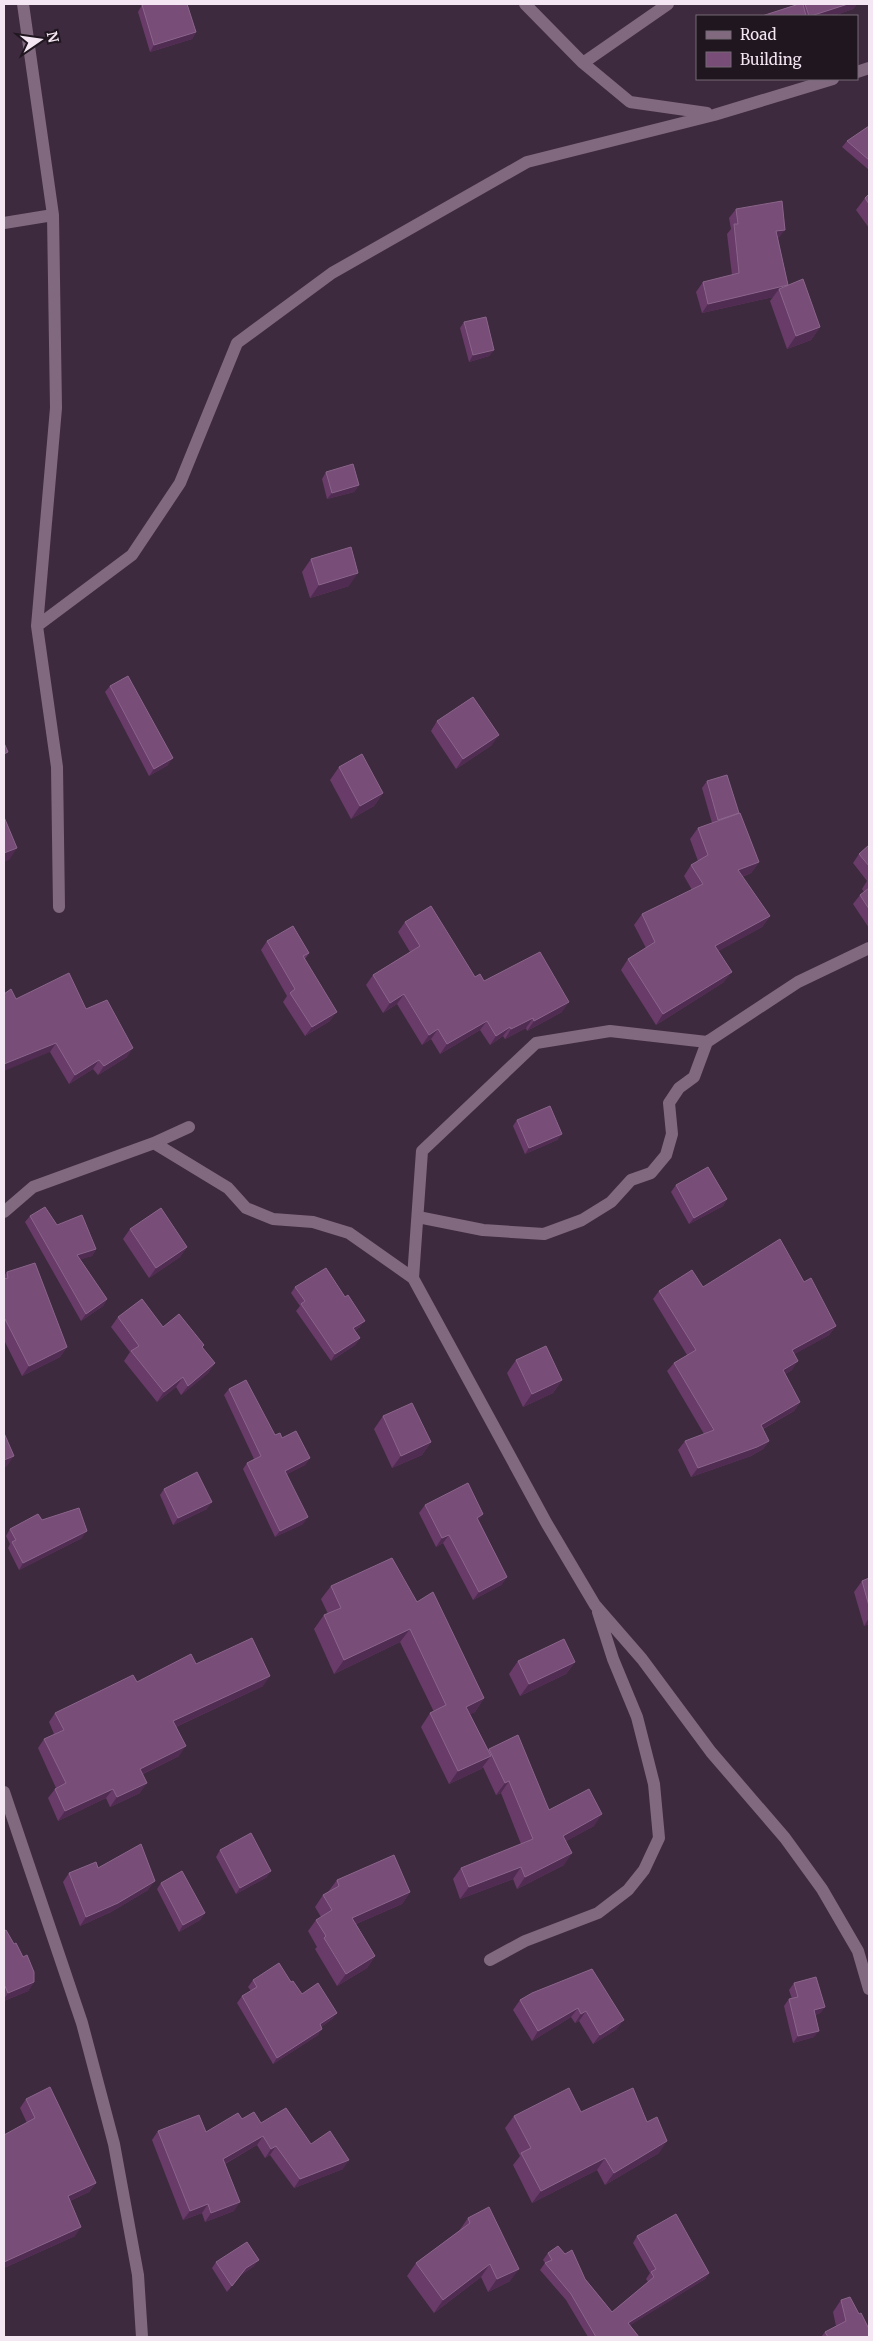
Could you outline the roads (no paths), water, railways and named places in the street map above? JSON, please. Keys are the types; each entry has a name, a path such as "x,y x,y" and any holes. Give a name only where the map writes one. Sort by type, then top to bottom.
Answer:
{"street":[{"path":"23,4 53,215 56,408 38,626 58,767 59,907"},
{"path":"525,4 583,63 630,102 714,114"},
{"path":"583,63 668,4"},
{"path":"38,626 132,555 180,483 237,343 332,273 527,162 714,114 830,80"},
{"path":"4,223 53,215"},
{"path":"418,1218 483,1230 544,1234 582,1220 611,1202 631,1180 651,1173 666,1155 672,1134 669,1103 679,1088 694,1076 707,1042 798,982 869,948"},
{"path":"413,1278 422,1151 536,1043 610,1031 707,1042"},
{"path":"4,1212 34,1187 154,1143 188,1127"},
{"path":"154,1143 228,1188 246,1208 273,1218 313,1222 350,1233 413,1278 547,1524 595,1605 642,1659 711,1752 785,1838 816,1881 858,1951 869,1989"},
{"path":"490,1960 525,1941 598,1913 628,1890 644,1870 660,1838 654,1784 637,1717 613,1659 595,1605"},
{"path":"4,1792 82,2023 114,2144 138,2275 142,2337"}]}
